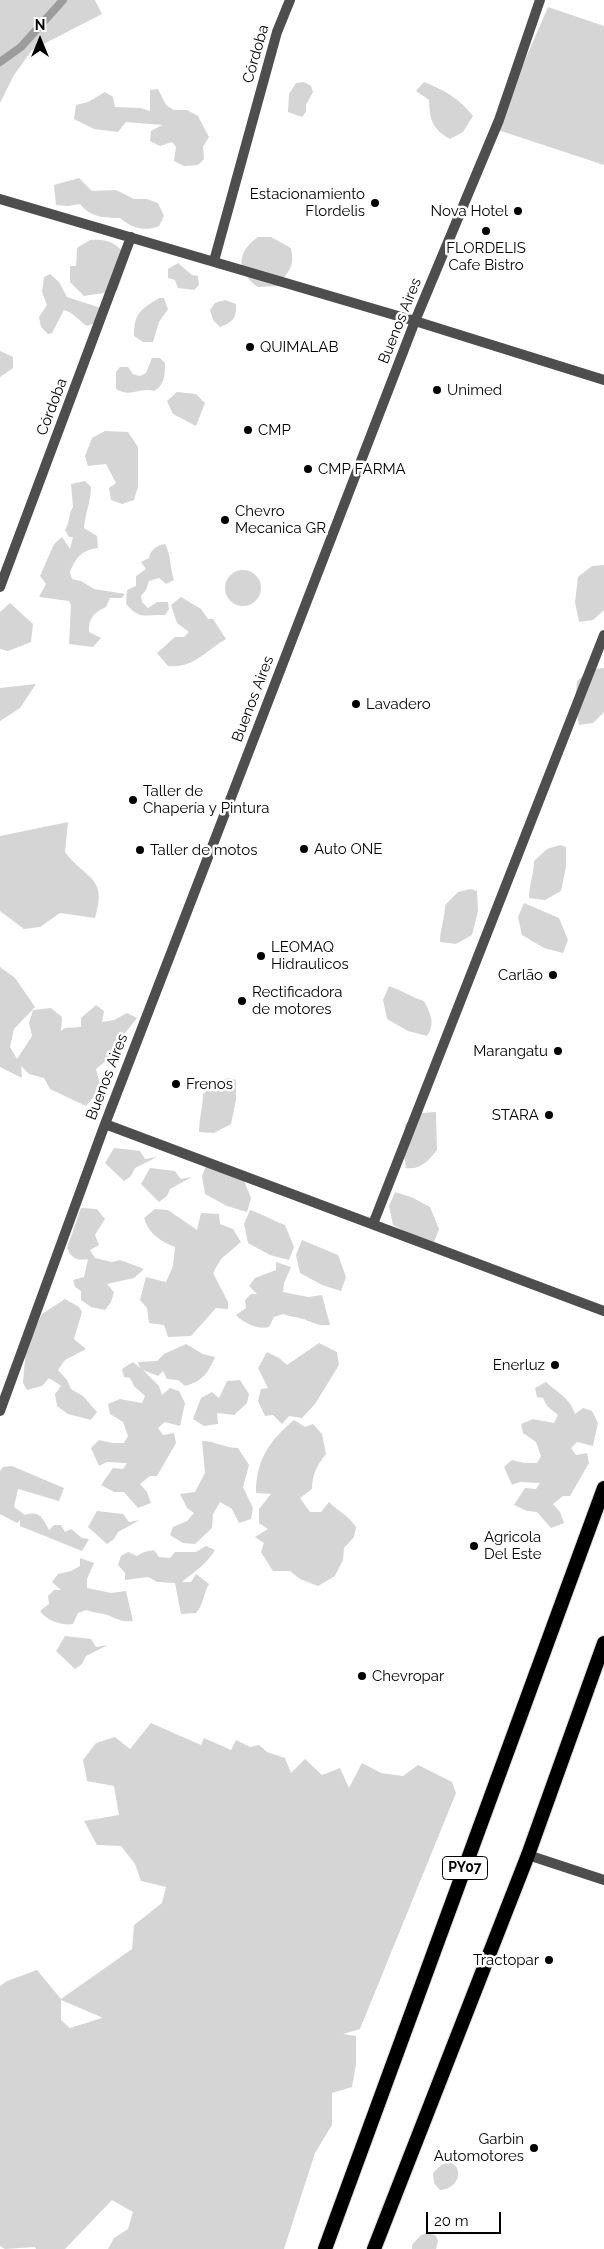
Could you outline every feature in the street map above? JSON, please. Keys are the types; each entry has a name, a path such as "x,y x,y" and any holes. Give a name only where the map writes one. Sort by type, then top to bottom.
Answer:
{"highway":[{"name":"PY07","path":"325,2249 604,1488"},
{"path":"374,2249 528,1855 604,1643"}],"street":[{"name":"Córdoba","path":"214,261 277,32 290,0"},
{"name":"Buenos Aires","path":"0,1412 105,1124 415,321 499,120 540,0"},
{"path":"0,199 415,321 604,380"},
{"name":"Córdoba","path":"0,587 132,237"},
{"path":"374,1224 604,635"},
{"path":"105,1124 604,1311"},
{"path":"528,1855 604,1880"}],"shaded area":[{"path":"0,0 95,0 102,14 32,50 14,75 0,103"},
{"path":"548,7 604,26 604,165 495,129"},
{"path":"304,82 311,86 313,92 306,105 306,112 302,117 288,112 289,94 296,83"},
{"path":"424,82 451,95 473,116 463,132 450,139 439,132 431,118 429,100 416,91"},
{"path":"158,89 166,105 174,110 187,110 198,116 209,137 203,147 204,159 198,165 184,166 174,161 176,147 172,142 160,146 150,141 151,131 162,125 126,122 118,132 94,129 74,119 76,105 88,102 105,92 113,97 115,107 140,108 150,111 150,90"},
{"path":"79,178 92,191 116,190 134,199 147,199 158,203 164,216 159,226 148,229 138,228 120,218 103,217 88,212 80,204 56,205 54,185"},
{"path":"258,237 271,237 291,248 292,260 290,268 277,286 258,287 246,275 243,269 243,255 251,243"},
{"path":"90,240 102,240 112,243 128,259 117,291 84,296 70,282 70,266 76,266 77,248"},
{"path":"178,263 192,275 198,276 199,285 194,290 178,288 175,280 168,278 168,269"},
{"path":"50,274 59,282 67,297 101,308 95,323 87,326 64,310 52,333 48,334 41,327 39,317 47,305 42,292 44,277"},
{"path":"159,298 164,298 168,309 159,322 153,342 143,342 134,336 135,322 143,309"},
{"path":"225,300 236,304 236,313 231,321 220,327 213,320 210,310 215,303"},
{"path":"0,351 13,357 13,368 0,377"},
{"path":"152,358 160,358 165,363 164,379 158,389 126,393 116,389 116,372 120,367 128,367 133,374 140,376 146,373"},
{"path":"177,392 196,394 205,403 196,426 173,414 167,401"},
{"path":"105,431 128,432 138,447 138,487 134,500 122,504 111,500 109,488 116,483 106,464 88,466 85,456 92,438"},
{"path":"85,481 91,487 84,528 97,536 98,548 88,550 77,558 70,572 72,579 81,581 94,589 125,594 122,598 110,598 106,607 93,616 89,632 101,638 93,647 69,644 71,605 69,601 39,597 46,584 40,576 54,544 62,537 70,549 73,537 69,537 65,530 73,507 71,484"},
{"path":"165,544 174,580 166,584 159,578 149,581 146,590 141,596 142,602 148,608 157,602 168,602 169,609 165,615 140,615 126,604 127,590 136,586 136,576 146,569 141,562 149,558 154,548"},
{"path":"604,565 604,610 593,620 579,622 575,602 578,577 592,566"},
{"path":"243,570 256,575 261,588 256,601 243,606 230,601 225,588 230,575"},
{"path":"181,597 201,609 208,619 213,619 226,639 192,662 185,665 168,666 157,653 175,637 184,637 189,632 177,623 171,605"},
{"path":"10,603 33,624 31,642 8,651 0,649 0,612"},
{"path":"604,668 604,712 593,723 579,725 575,705 577,681 591,669"},
{"path":"36,684 20,708 0,721 0,688"},
{"path":"68,822 65,852 97,886 99,894 95,918 60,913 40,927 24,929 0,911 0,836"},
{"path":"560,845 566,847 566,867 561,891 545,900 529,898 534,861 547,849"},
{"path":"471,889 477,891 478,911 472,935 456,944 440,942 445,905 458,892"},
{"path":"524,903 559,918 568,940 563,953 544,948 522,935 518,917"},
{"path":"0,967 15,978 35,1007 14,1029 10,1047 17,1059 32,1036 29,1023 33,1010 51,1008 62,1017 61,1031 65,1028 81,1027 81,1018 96,1005 104,1011 102,1022 114,1020 127,1013 137,1018 125,1033 121,1049 96,1069 101,1088 86,1106 50,1089 44,1078 29,1074 21,1066 22,1078 0,1067"},
{"path":"389,986 424,1001 432,1022 427,1036 408,1031 387,1019 383,1000"},
{"path":"229,1078 236,1080 236,1100 231,1124 214,1133 199,1132 203,1094 216,1082"},
{"path":"436,1112 437,1150 420,1166 406,1168 403,1149 405,1124 420,1113"},
{"path":"114,1148 140,1151 145,1159 157,1157 135,1168 131,1176 124,1181 105,1163"},
{"path":"208,1161 242,1176 251,1198 247,1212 227,1206 205,1194 202,1176"},
{"path":"150,1168 175,1171 181,1179 192,1177 170,1189 167,1196 159,1202 141,1184"},
{"path":"395,1192 411,1197 430,1207 439,1229 434,1242 415,1237 393,1225 389,1206"},
{"path":"81,1208 97,1209 105,1219 95,1235 99,1245 90,1250 95,1258 112,1262 120,1260 144,1269 134,1278 107,1284 114,1292 111,1302 105,1310 91,1307 81,1300 81,1291 75,1287 73,1280 84,1277 88,1259 81,1260 75,1258 67,1248"},
{"path":"155,1209 168,1210 197,1230 201,1213 219,1214 220,1224 233,1229 241,1242 221,1259 213,1273 228,1302 228,1309 216,1308 191,1336 168,1337 164,1325 149,1323 147,1308 140,1300 146,1277 166,1282 173,1266 175,1247 156,1236 144,1218"},
{"path":"250,1210 285,1225 294,1247 289,1260 270,1255 248,1243 244,1224"},
{"path":"302,1240 338,1255 346,1277 341,1291 322,1285 300,1273 296,1255"},
{"path":"276,1262 291,1267 284,1283 283,1292 308,1297 322,1295 330,1325 318,1324 283,1314 274,1317 269,1327 261,1328 247,1323 236,1315 246,1308 245,1300 251,1294 257,1294 249,1286 255,1278 276,1270"},
{"path":"65,1299 79,1307 82,1312 74,1339 86,1349 65,1360 58,1370 67,1380 71,1389 83,1396 97,1412 91,1420 68,1414 57,1406 55,1394 61,1386 49,1378 42,1386 27,1390 23,1383 26,1347 42,1314"},
{"path":"319,1343 337,1352 339,1365 315,1404 302,1418 289,1416 282,1424 273,1415 265,1416 258,1401 261,1389 268,1388 258,1368 267,1352 279,1358 287,1365"},
{"path":"186,1344 203,1354 215,1357 210,1368 201,1379 185,1386 178,1380 167,1379 163,1371 158,1376 143,1370 159,1386 162,1395 170,1388 179,1391 185,1403 180,1426 165,1422 158,1428 163,1435 174,1433 176,1443 157,1476 150,1476 140,1484 147,1492 151,1503 138,1508 124,1492 114,1492 101,1485 113,1468 123,1469 127,1463 107,1462 99,1466 91,1448 99,1440 124,1443 128,1436 123,1422 110,1414 108,1404 120,1399 142,1403 145,1396 134,1386 130,1378 124,1377 122,1369 133,1362 140,1368 138,1362 157,1361 164,1354"},
{"path":"240,1380 249,1394 247,1403 234,1415 217,1413 218,1424 204,1426 193,1419 201,1398 212,1392 219,1398 227,1381"},
{"path":"546,1382 567,1400 575,1414 583,1408 592,1411 598,1423 593,1446 577,1442 571,1448 576,1455 587,1453 589,1463 570,1496 563,1496 553,1504 560,1512 564,1523 551,1528 537,1512 527,1511 514,1505 525,1488 536,1489 540,1483 520,1482 512,1485 504,1467 512,1460 537,1463 541,1456 536,1442 523,1433 521,1424 533,1419 554,1423 558,1415 547,1406 543,1398 537,1397 535,1388"},
{"path":"294,1420 305,1427 313,1424 322,1434 326,1454 316,1470 312,1489 300,1498 310,1512 321,1512 329,1502 350,1519 356,1527 354,1537 344,1548 343,1560 335,1576 318,1586 300,1579 290,1571 273,1571 261,1552 264,1543 255,1537 268,1529 259,1523 259,1509 271,1494 256,1493 261,1461 271,1444"},
{"path":"202,1441 238,1448 249,1465 243,1487 253,1508 251,1519 239,1523 232,1509 220,1502 213,1514 212,1528 195,1544 183,1543 170,1535 173,1527 187,1521 194,1513 187,1508 180,1494 195,1492 205,1473"},
{"path":"12,1466 64,1488 59,1501 18,1489 14,1507 25,1515 34,1514 40,1516 49,1530 54,1525 61,1525 65,1532 71,1529 82,1538 89,1539 82,1551 20,1526 20,1520 17,1523 0,1514 0,1471 3,1467"},
{"path":"97,1511 123,1514 129,1522 140,1520 118,1532 114,1539 107,1544 88,1527"},
{"path":"206,1546 215,1550 212,1555 182,1582 191,1582 196,1574 209,1584 201,1606 196,1613 181,1614 175,1583 157,1582 148,1577 125,1580 125,1573 118,1565 121,1556 128,1552 137,1556 154,1550 159,1557 170,1558 175,1552 196,1552"},
{"path":"80,1558 94,1563 87,1579 87,1588 111,1593 126,1591 133,1621 121,1620 86,1610 78,1613 73,1624 64,1624 50,1620 40,1611 49,1604 48,1596 54,1590 61,1590 52,1582 58,1574 71,1571 80,1566"},
{"path":"65,1636 91,1639 96,1647 108,1645 86,1656 82,1664 75,1669 56,1651"},
{"path":"151,1723 201,1745 204,1738 231,1750 236,1740 250,1747 259,1745 267,1752 285,1758 291,1773 305,1759 322,1775 340,1768 349,1788 362,1763 381,1773 403,1776 418,1765 452,1782 456,1793 360,2029 343,2034 356,2036 356,2064 352,2087 332,2093 332,2125 315,2153 284,2249 108,2249 114,2238 128,2229 133,2212 112,2200 65,2249 36,2249 35,2247 5,2249 0,2246 0,1986 7,1981 37,1970 61,1999 132,1949 134,1925 162,1903 166,1887 141,1881 135,1864 121,1846 97,1845 84,1821 119,1815 114,1786 87,1781 83,1760 96,1743 115,1737 130,1749","holes":["61,2000 101,2017 70,2028 61,2020"]},
{"path":"449,2161 457,2169 457,2179 451,2187 440,2190 434,2183 433,2173 441,2165"},
{"path":"428,2232 436,2236 438,2241 436,2249 412,2249 412,2245 420,2236"}],"waterway":[{"path":"0,62 21,47 63,0"}],"place":[{"name":"Estacionamiento Flordelis","path":"375,203"},
{"name":"Nova Hotel","path":"518,211"},
{"name":"FLORDELIS Cafe Bistro","path":"486,231"},
{"name":"QUIMALAB","path":"250,347"},
{"name":"Unimed","path":"437,390"},
{"name":"CMP","path":"248,430"},
{"name":"CMP FARMA","path":"308,469"},
{"name":"Chevro Mecanica GR","path":"225,520"},
{"name":"Lavadero","path":"356,704"},
{"name":"Taller de Chapería y Pintura","path":"133,800"},
{"name":"Auto ONE","path":"304,849"},
{"name":"Taller de motos","path":"140,850"},
{"name":"LEOMAQ Hidraulicos","path":"261,956"},
{"name":"Carlāo","path":"553,975"},
{"name":"Rectificadora de motores","path":"242,1001"},
{"name":"Marangatu","path":"558,1051"},
{"name":"Frenos","path":"176,1084"},
{"name":"STARA","path":"549,1115"},
{"name":"Enerluz","path":"555,1365"},
{"name":"Agricola Del Este","path":"474,1546"},
{"name":"Chevropar","path":"362,1676"},
{"name":"Tractopar","path":"549,1960"},
{"name":"Garbin Automotores","path":"534,2148"}]}
